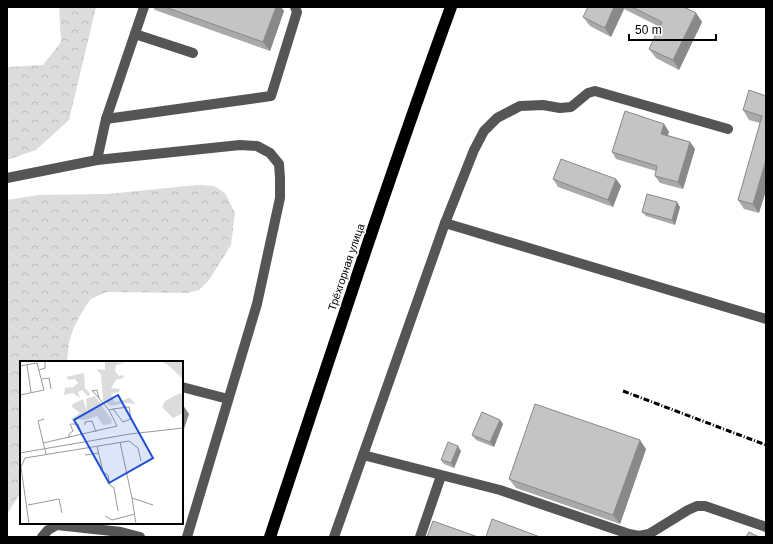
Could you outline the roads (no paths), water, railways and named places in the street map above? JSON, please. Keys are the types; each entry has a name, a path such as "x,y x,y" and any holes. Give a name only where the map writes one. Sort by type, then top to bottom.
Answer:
{"highway":[{"name":"Трёхгорная улица","path":"270,537 420,91 451,7"}],"lane":[{"path":"96,160 106,119 144,7"},
{"path":"106,119 271,96 297,12 295,7"},
{"path":"135,34 193,53"},
{"path":"334,537 445,223 474,150 484,131 497,118 520,106 544,105 560,108 571,107 588,92 595,91 728,129"},
{"path":"7,178 96,160 245,146 257,146 270,153 279,164 280,198 257,304 187,537"},
{"path":"445,223 766,319"},
{"path":"183,387 228,399"},
{"path":"363,455 500,490 629,534 639,536 649,534 697,506 705,506 766,527"},
{"path":"420,537 441,476"},
{"path":"42,537 48,530 57,526 121,532 140,537"}],"railway":[{"path":"623,391 766,445"}]}
